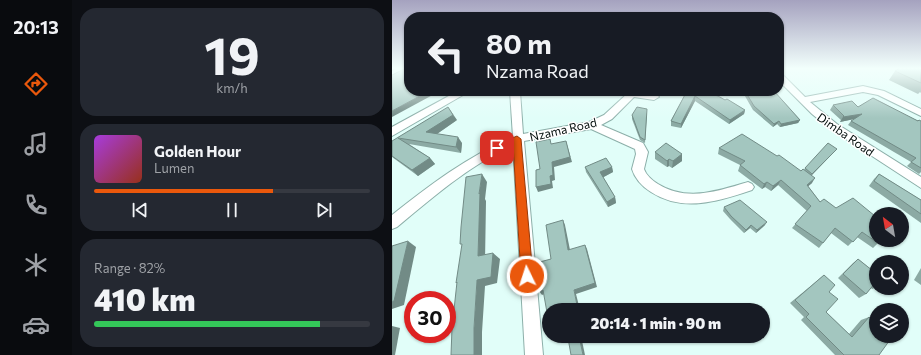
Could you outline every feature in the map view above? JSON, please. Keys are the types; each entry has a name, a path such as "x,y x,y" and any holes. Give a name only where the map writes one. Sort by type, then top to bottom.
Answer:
{"street":[{"name":"Dimba Road","path":"788,85 815,112 851,139 921,183"},
{"path":"804,100 854,90 871,90 890,97 921,112"},
{"path":"394,129 456,96"},
{"path":"515,96 528,303 534,355"},
{"name":"Nzama Road","path":"392,223 421,198 471,163 497,148 517,139 592,125 608,117 630,96"},
{"name":"Nzama Road","path":"647,96 654,97"},
{"path":"592,125 639,146 642,152 638,168 640,176 661,193 670,197 681,199 702,198 748,187"}],"building":[{"path":"392,85 404,85 404,96 420,96 392,111"},
{"path":"684,96 695,96 681,124 671,121"},
{"path":"695,96 718,96 725,100 727,99 745,110 730,120"},
{"path":"748,96 778,96 800,120 781,124 779,121 774,124 754,106"},
{"path":"873,98 918,121 921,121 921,168 911,162 916,158 851,121 862,114 843,117 844,116 833,105 852,101 858,107"},
{"path":"448,107 453,115 426,132 458,137 456,147 398,138 430,158 412,170 392,156 392,141"},
{"path":"637,107 647,109 645,140 640,137 632,115"},
{"path":"742,134 777,156 779,155 801,171 803,169 815,178 807,185 820,202 824,199 836,208 853,198 869,211 869,237 862,232 853,242 835,228 823,243 795,224 811,206 781,180 773,186 767,182 764,184 740,165 745,161 719,148"},
{"path":"550,139 551,144 566,141 570,157 552,162 553,175 550,176 551,184 536,187 536,170 540,169 536,142"},
{"path":"666,143 682,154 673,161 669,159 667,161 655,152"},
{"path":"828,143 837,149 812,174 805,168"},
{"path":"606,158 612,167 600,172 615,197 607,202 585,167"},
{"path":"482,174 479,194 480,193 478,256 493,253 491,277 477,280 474,355 451,355 451,343 456,343 457,282 456,283 462,244 460,244 461,227 466,177"},
{"path":"879,174 921,200 921,214 874,181"},
{"path":"740,200 767,222 757,230 751,225 746,230 724,207"},
{"path":"563,220 568,250 585,245 595,283 574,290 577,303 545,303 543,290 539,291 536,263 551,259 546,225"},
{"path":"408,241 394,301 392,302 392,246"},
{"path":"858,259 869,268 869,290 866,294 843,274"},
{"path":"824,275 835,285 829,292 838,299 826,312 852,337 869,317 869,343 888,343 879,355 844,355 806,317 809,314 795,300"},
{"path":"569,343 580,343 583,355 571,355"}],"route":[{"path":"497,148 517,139 527,276"}]}
